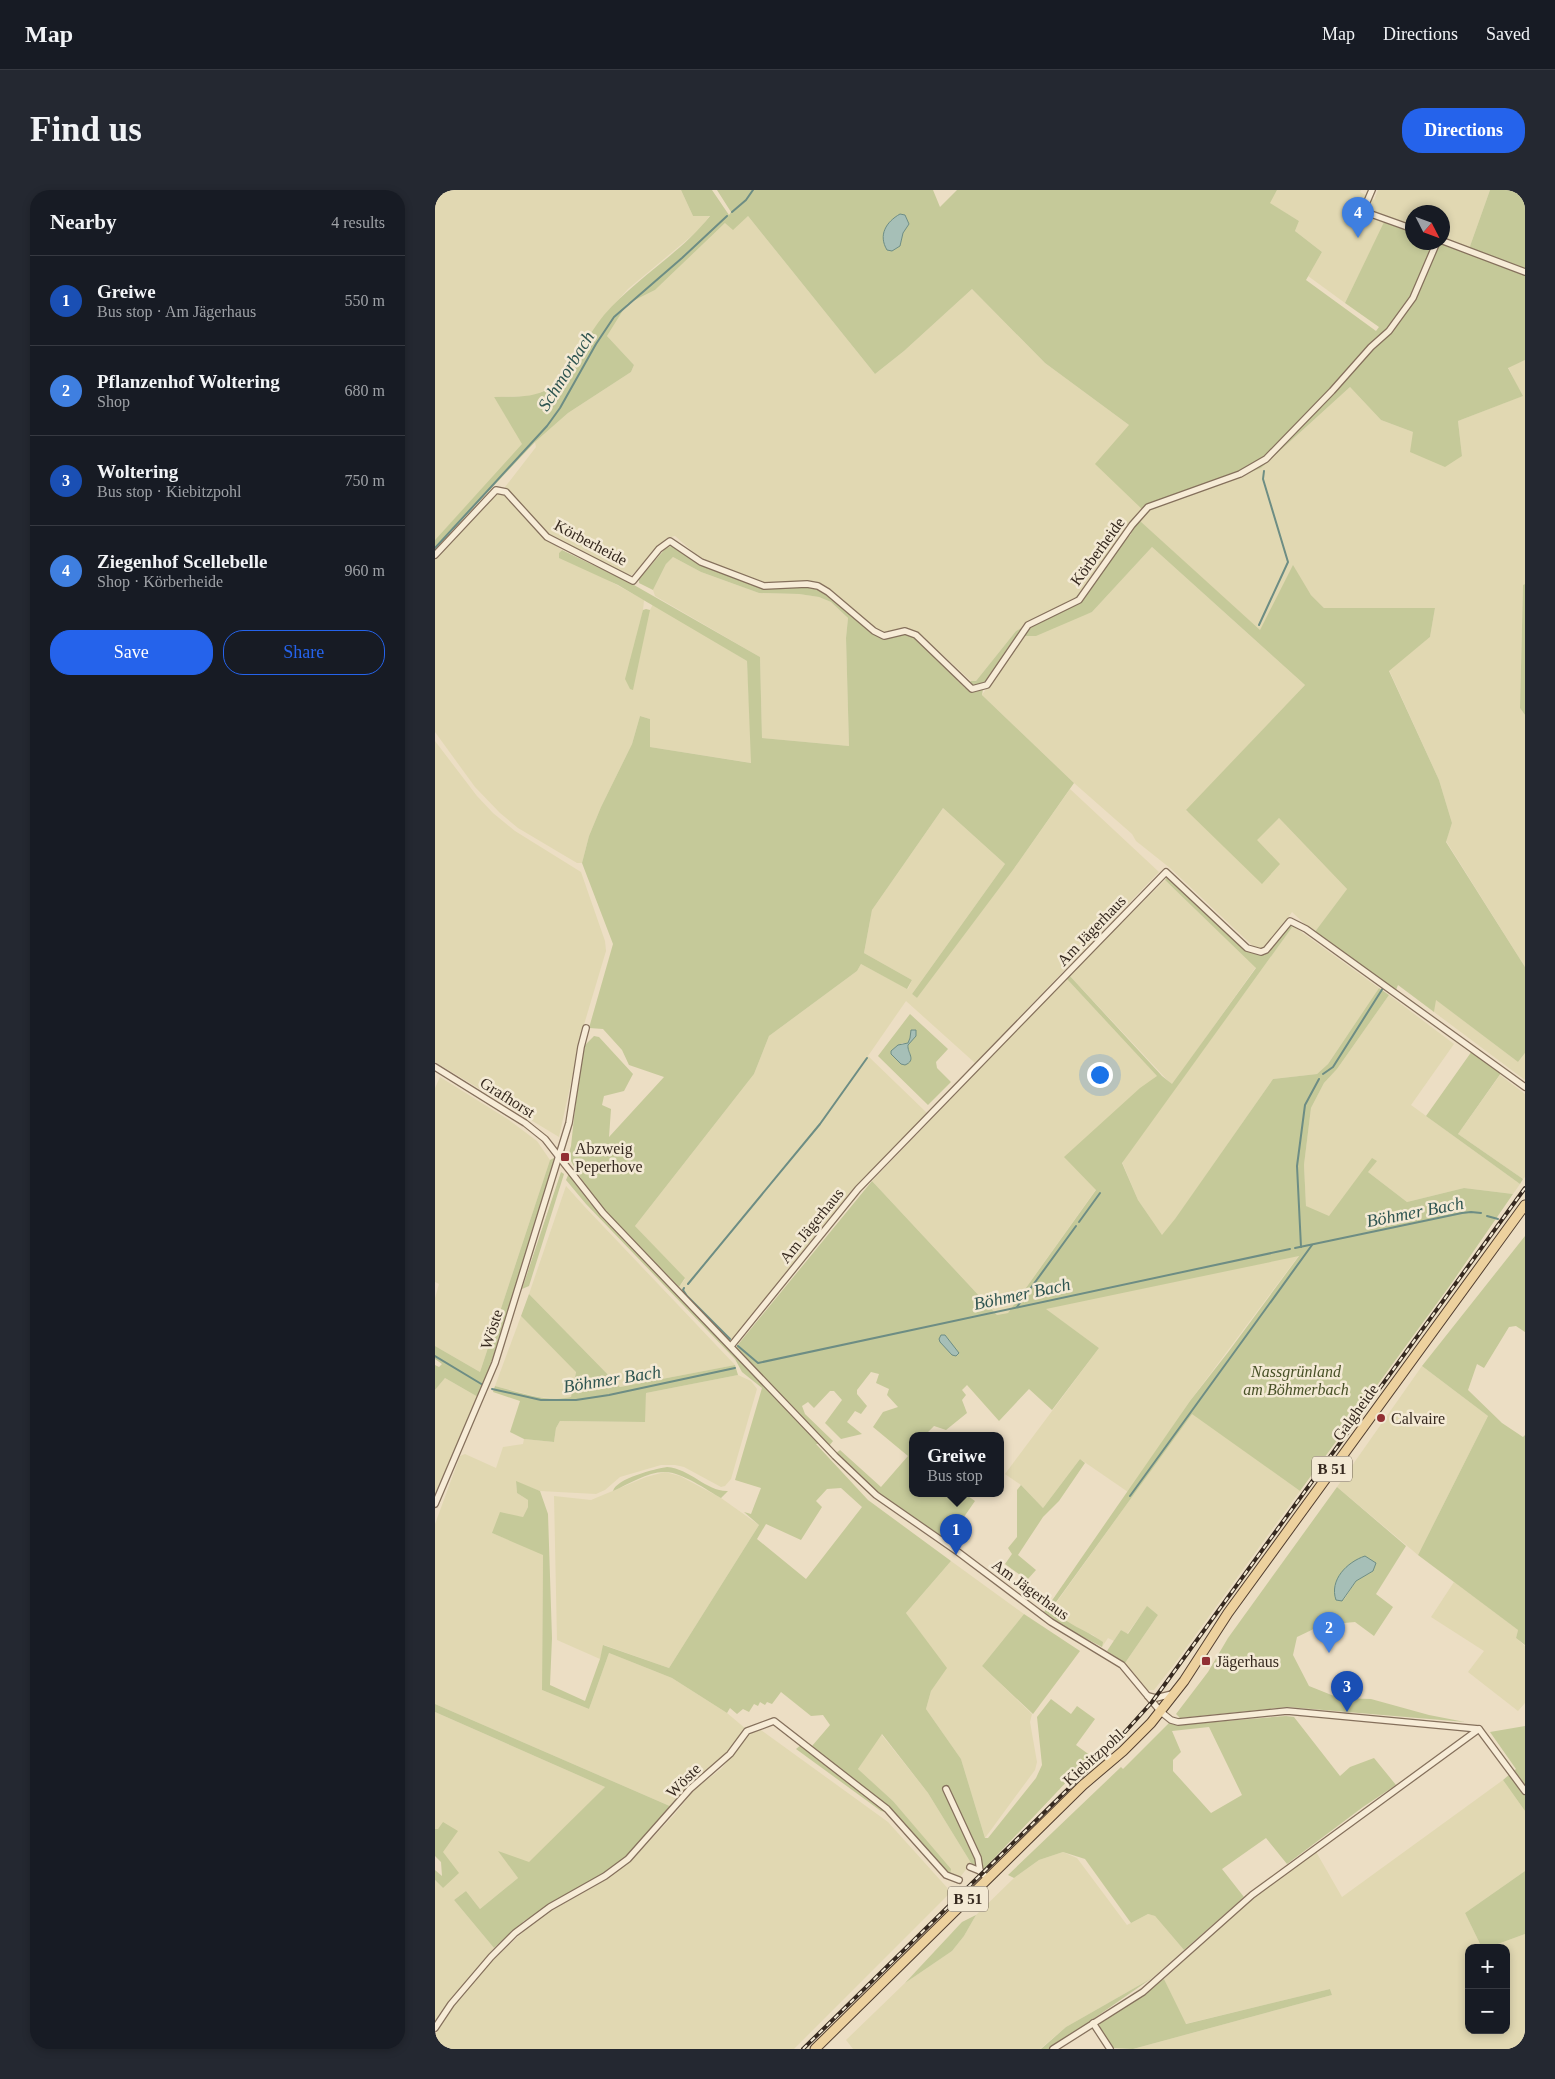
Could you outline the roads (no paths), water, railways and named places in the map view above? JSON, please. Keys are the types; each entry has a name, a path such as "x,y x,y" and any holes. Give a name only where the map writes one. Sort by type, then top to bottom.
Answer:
{"main road":[{"name":"Galgheide","path":"1161,1712 1234,1605 1523,1209"},
{"name":"Kiebitzpohl","path":"815,2049 1083,1785 1137,1737 1161,1712"}],"street":[{"path":"1372,190 1366,204 1367,210 1371,214 1405,226"},
{"path":"1450,244 1525,272"},
{"name":"Körberheide","path":"435,555 496,490 506,492 547,537 633,581 659,549 670,541 701,562 764,586 807,584 818,586 828,592 874,631 884,636 905,632 917,635 972,689 987,685 1028,625 1079,600 1132,525 1148,507 1240,474 1266,459 1332,391 1371,347 1389,331 1413,298 1434,250"},
{"name":"Am Jägerhaus","path":"731,1346 858,1189 1166,872 1247,948 1261,952 1266,950 1290,921 1306,928 1525,1087"},
{"name":"Wöste","path":"435,1504 489,1380 560,1157 569,1123 581,1047 586,1028"},
{"name":"Grafhorst","path":"435,1067 525,1123 545,1139 560,1157"},
{"name":"Am Jägerhaus","path":"560,1157 603,1213 835,1456 876,1495 958,1552 1045,1617 1117,1662 1135,1679 1161,1712"},
{"path":"1148,1696 1163,1697 1176,1692"},
{"path":"1161,1712 1171,1720 1178,1722 1287,1712 1479,1729 1525,1791"},
{"name":"Wöste","path":"435,2028 451,2004 491,1956 515,1933 550,1907 620,1866 638,1850 690,1789 730,1754 747,1731 774,1721 887,1809 946,1875 959,1880"},
{"path":"1053,2049 1125,2005 1154,1983 1252,1895 1479,1729"},
{"path":"946,1789 978,1858 980,1871"},
{"path":"970,1867 980,1871 988,1879"},
{"path":"1093,2023 1111,2049"}],"water":[{"path":"900,214 905,215 909,224 903,233 900,246 892,251 887,250 883,234 887,225"},
{"path":"911,1030 916,1030 916,1036 908,1045 911,1059 905,1065 901,1064 891,1054 891,1051 898,1045 908,1043"},
{"path":"941,1335 945,1335 959,1353 956,1356 952,1355 940,1342"},
{"path":"1365,1556 1376,1563 1373,1571 1356,1581 1342,1601 1336,1600 1334,1593 1337,1579 1346,1567"}],"waterway":[{"name":"Schmorbach","path":"732,212 746,200 753,190"},
{"name":"Schmorbach","path":"435,548 547,426 560,408 596,344 614,317 727,216"},
{"path":"1259,625 1288,562 1263,479 1264,471"},
{"path":"1323,1074 1333,1067 1383,988"},
{"path":"688,1284 820,1124 867,1058"},
{"path":"1301,1247 1297,1166 1305,1105 1319,1079"},
{"path":"1079,1222 1100,1193"},
{"name":"Böhmer Bach","path":"1295,1248 1462,1213 1481,1213"},
{"name":"Böhmer Bach","path":"1487,1216 1498,1219"},
{"path":"1017,1307 1076,1226"},
{"path":"1130,1496 1312,1245"},
{"name":"Böhmer Bach","path":"738,1346 758,1363 1290,1249"},
{"path":"684,1288 683,1290 687,1296 730,1339"},
{"name":"Böhmer Bach","path":"435,1356 483,1385"},
{"name":"Böhmer Bach","path":"492,1389 541,1400 576,1400 609,1395 735,1368"}],"railway":[{"path":"803,2049 1115,1743 1152,1702 1525,1188"}],"place":[{"name":"Ziegenhof Scellebelle","path":"1358,238"},
{"name":"Abzweig Peperhove","path":"565,1157"},
{"name":"Calvaire","path":"1381,1418"},
{"name":"Greiwe","path":"956,1555"},
{"name":"Pflanzenhof Woltering","path":"1329,1653"},
{"name":"Jägerhaus","path":"1206,1661"},
{"name":"Woltering","path":"1347,1712"}],"park label":[{"name":"Nassgrünland am Böhmerbach","path":"1296,1380"}]}
